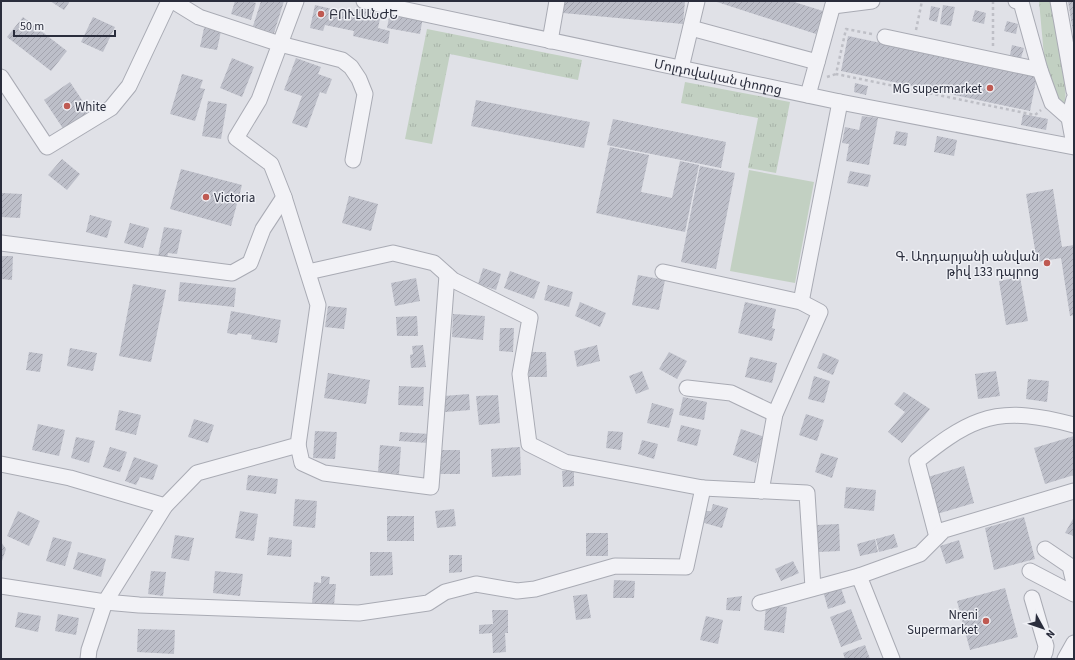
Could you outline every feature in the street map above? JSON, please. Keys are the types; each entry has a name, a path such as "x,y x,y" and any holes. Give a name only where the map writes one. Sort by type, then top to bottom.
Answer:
{"street":[{"path":"1,77 47,148 111,108 129,86 169,1"},
{"path":"173,1 199,17 280,44 342,60 351,67 359,78 365,94 353,160"},
{"path":"296,1 259,100 236,138 271,164 284,197 318,305 298,445 302,463 324,473 431,487 448,274"},
{"name":"Մոլդովական փողոց","path":"364,1 419,6 550,41 840,102 1074,146"},
{"path":"550,41 557,1"},
{"path":"681,68 697,1"},
{"path":"808,95 834,3 872,1"},
{"path":"1016,1 1021,2 1040,70 1052,103 1069,118"},
{"path":"1058,1 1074,91"},
{"path":"691,28 817,62"},
{"path":"885,37 1040,70"},
{"path":"1074,98 1069,118 1074,146"},
{"path":"802,302 840,102"},
{"path":"1,242 232,273 250,263 263,229 284,197"},
{"path":"308,272 393,253 434,263 454,280 530,318 520,374 529,444 565,462 703,488 807,493 813,588"},
{"path":"663,272 802,302 820,312 775,414 760,491"},
{"path":"687,388 731,393 775,414"},
{"path":"937,537 917,461 961,430 980,421 1000,416 1026,416 1057,420 1074,425"},
{"path":"88,659 89,650 105,602 165,506 196,473 298,445"},
{"path":"1,464 70,478 165,506"},
{"path":"1,586 105,602 139,605 359,613 428,603 445,592 476,584 517,591 535,589 616,566 686,567 703,488"},
{"path":"760,603 859,576 920,554 944,530 1074,491"},
{"path":"1045,549 1070,566 1074,583"},
{"path":"1030,571 1074,594"},
{"path":"859,576 892,659"},
{"path":"1032,598 1046,646 1042,659"},
{"path":"1064,659 1074,643"}],"path":[{"path":"913,43 922,1"},
{"path":"993,1 993,60"},
{"path":"885,37 846,29 836,74 1035,115 1052,103"}],"green space":[{"path":"1039,1 1051,1 1064,73 1065,100 1063,107 1059,104 1045,67"},
{"path":"427,29 582,60 578,80 450,54 432,144 405,139"},
{"path":"685,82 790,102 776,173 748,168 758,118 681,103"},
{"path":"749,170 814,182 795,283 730,271"}],"building":[{"path":"50,1 70,1 64,10"},
{"path":"235,1 250,1 256,3 251,20 231,14"},
{"path":"261,1 284,1 274,33 253,26"},
{"path":"564,1 685,1 683,24 563,13"},
{"path":"714,1 791,1 823,11 816,34"},
{"path":"1068,1 1074,1 1074,32 1073,32"},
{"path":"315,5 358,15 359,9 381,14 378,28 390,31 388,44 353,36 354,31 325,25 323,31 310,28"},
{"path":"943,5 955,7 951,26 940,24"},
{"path":"931,6 940,8 937,22 929,20"},
{"path":"975,10 986,13 984,24 972,21"},
{"path":"390,12 423,17 420,34 387,28"},
{"path":"23,17 67,51 51,71 7,37"},
{"path":"93,17 115,27 103,52 81,42"},
{"path":"1007,21 1018,24 1016,34 1004,31"},
{"path":"204,28 221,31 217,50 200,47"},
{"path":"848,36 1037,76 1030,111 841,71"},
{"path":"1012,45 1024,48 1021,58 1010,55"},
{"path":"232,58 254,67 242,97 220,88"},
{"path":"296,58 321,67 318,74 332,79 326,94 320,92 307,128 292,123 302,96 284,90"},
{"path":"182,74 203,80 200,88 205,89 195,121 170,114"},
{"name":"White","path":"70,82 90,112 64,130 44,100"},
{"path":"855,83 868,86 866,95 854,92"},
{"path":"476,100 590,122 584,148 471,126"},
{"path":"208,101 227,104 221,139 202,136"},
{"path":"1023,114 1048,119 1046,130 1021,125"},
{"path":"862,116 878,118 869,165 846,161 849,144 842,143 845,127 859,130"},
{"path":"613,119 726,142 721,168 607,145"},
{"path":"896,131 908,133 906,146 893,144"},
{"path":"937,136 957,140 954,156 934,152"},
{"path":"610,147 649,155 641,192 672,198 680,161 699,165 685,232 596,213"},
{"path":"62,159 80,174 67,190 48,175"},
{"path":"700,166 735,173 716,269 681,262"},
{"name":"Victoria","path":"181,169 242,185 231,226 170,209"},
{"path":"850,171 871,175 868,187 847,183"},
{"path":"1053,189 1062,247 1074,245 1074,315 1070,316 1061,258 1037,262 1026,194"},
{"path":"2,193 22,194 20,218 1,217"},
{"path":"349,196 378,204 371,231 342,223"},
{"path":"90,215 112,221 107,238 86,232"},
{"path":"130,223 149,228 143,248 124,243"},
{"path":"164,227 182,230 177,254 168,253 167,258 158,256"},
{"path":"1,256 13,256 12,280 1,279"},
{"path":"483,268 501,274 496,290 478,284"},
{"path":"510,271 540,282 534,299 504,288"},
{"path":"638,275 665,280 659,310 632,305"},
{"path":"1020,277 1028,321 1006,325 999,281"},
{"path":"416,278 420,301 395,306 391,283"},
{"path":"180,282 236,288 234,307 178,301"},
{"path":"133,284 166,290 151,362 119,356"},
{"path":"548,285 573,292 569,307 544,300"},
{"path":"580,302 606,313 600,327 575,316"},
{"path":"745,302 776,309 772,328 775,329 772,341 738,333"},
{"path":"328,306 347,308 344,329 325,327"},
{"path":"231,311 281,320 277,343 251,339 252,335 227,333"},
{"path":"453,314 485,316 483,340 452,337"},
{"path":"417,316 418,336 397,336 396,317"},
{"path":"500,328 514,328 513,352 499,351"},
{"path":"423,345 426,367 411,368 410,355 413,354 412,346"},
{"path":"597,345 600,361 577,367 574,351"},
{"path":"70,348 97,353 93,371 67,366"},
{"path":"29,352 43,354 40,372 26,370"},
{"path":"529,352 546,352 547,377 529,377"},
{"path":"669,352 687,361 677,379 659,369"},
{"path":"823,353 839,360 833,375 817,368"},
{"path":"750,357 777,363 772,383 745,377"},
{"path":"642,371 649,389 636,394 629,376"},
{"path":"996,371 1000,396 978,399 975,374"},
{"path":"328,373 370,380 366,404 324,398"},
{"path":"814,376 830,381 824,403 808,399"},
{"path":"1028,379 1049,381 1047,402 1026,399"},
{"path":"399,386 424,387 423,406 398,405"},
{"path":"904,392 930,409 902,443 888,432 905,412 894,404"},
{"path":"469,394 470,410 445,412 444,396"},
{"path":"498,395 500,423 479,425 476,396"},
{"path":"683,397 707,402 704,420 679,415"},
{"path":"652,403 674,409 669,428 647,423"},
{"path":"119,410 141,415 136,435 115,430"},
{"path":"806,414 824,420 817,441 799,435"},
{"path":"194,419 214,425 208,443 188,437"},
{"path":"38,424 65,430 59,456 32,450"},
{"path":"681,425 701,430 697,446 677,441"},
{"path":"741,429 765,437 756,463 733,455"},
{"path":"315,431 337,432 335,459 313,458"},
{"path":"608,431 623,432 621,450 606,448"},
{"path":"400,432 429,434 428,443 399,441"},
{"path":"1074,436 1074,475 1045,484 1034,448"},
{"path":"76,437 95,441 89,463 71,458"},
{"path":"642,440 658,444 654,459 638,454"},
{"path":"380,445 401,447 399,474 378,472"},
{"path":"110,447 127,452 120,472 103,467"},
{"path":"520,447 521,475 492,477 491,449"},
{"path":"440,450 460,450 460,474 440,474"},
{"path":"821,453 838,458 832,478 815,472"},
{"path":"134,457 158,465 153,480 140,477 136,485 125,481"},
{"path":"964,466 974,503 937,514 928,477"},
{"path":"562,471 574,471 574,486 563,487"},
{"path":"248,475 278,479 276,494 246,490"},
{"path":"846,487 876,490 874,511 844,508"},
{"path":"295,499 317,501 315,528 293,526"},
{"path":"713,504 728,508 722,528 701,522 704,511 711,511"},
{"path":"454,509 456,526 437,528 435,511"},
{"path":"18,511 40,521 29,546 7,536"},
{"path":"240,511 258,514 254,541 235,538"},
{"path":"387,516 414,516 414,541 387,541"},
{"path":"1024,517 1035,559 994,570 985,528"},
{"path":"1074,517 1074,536 1065,533"},
{"path":"839,524 840,551 818,552 817,525"},
{"path":"586,533 608,533 608,556 586,556"},
{"path":"894,534 898,547 879,552 876,539"},
{"path":"175,535 194,538 189,561 171,558"},
{"path":"53,537 72,542 65,566 46,561"},
{"path":"269,537 292,540 291,557 267,555"},
{"path":"875,539 878,552 860,556 857,544"},
{"path":"959,540 964,558 946,564 940,546"},
{"path":"1,542 6,549 1,564"},
{"path":"78,552 106,559 101,577 73,569"},
{"path":"370,552 392,552 393,575 370,576"},
{"path":"449,555 462,555 462,572 449,573"},
{"path":"793,561 799,573 781,581 775,569"},
{"path":"151,571 166,572 163,596 148,594"},
{"path":"215,571 243,574 240,596 213,593"},
{"path":"321,576 330,577 329,584 336,584 334,605 312,603 314,582 321,583"},
{"path":"614,580 635,581 634,598 613,598"},
{"path":"840,585 846,603 828,609 823,591"},
{"path":"1005,588 1018,637 970,650 957,601"},
{"path":"587,594 591,618 576,620 573,596"},
{"path":"742,596 740,611 726,610 727,598"},
{"path":"766,605 787,607 784,633 764,630"},
{"path":"851,609 862,639 841,647 830,617"},
{"path":"492,610 508,610 508,633 505,633 506,652 493,653 492,633 479,634 479,625 493,624"},
{"path":"18,612 41,616 38,632 15,627"},
{"path":"58,614 79,618 76,635 55,631"},
{"path":"706,616 723,620 718,644 700,640"},
{"path":"138,629 175,630 174,654 137,652"},
{"path":"865,645 870,659 845,659 843,653"}],"place":[{"name":"ԲՈՒԼԱՆԺԵ","path":"321,14"},
{"name":"MG supermarket","path":"990,88"},
{"name":"White","path":"67,106"},
{"name":"Victoria","path":"206,197"},
{"name":"Գ. Ադդարյանի անվան թիվ 133 դպրոց","path":"1047,263"},
{"name":"Nreni Supermarket","path":"986,621"}]}
